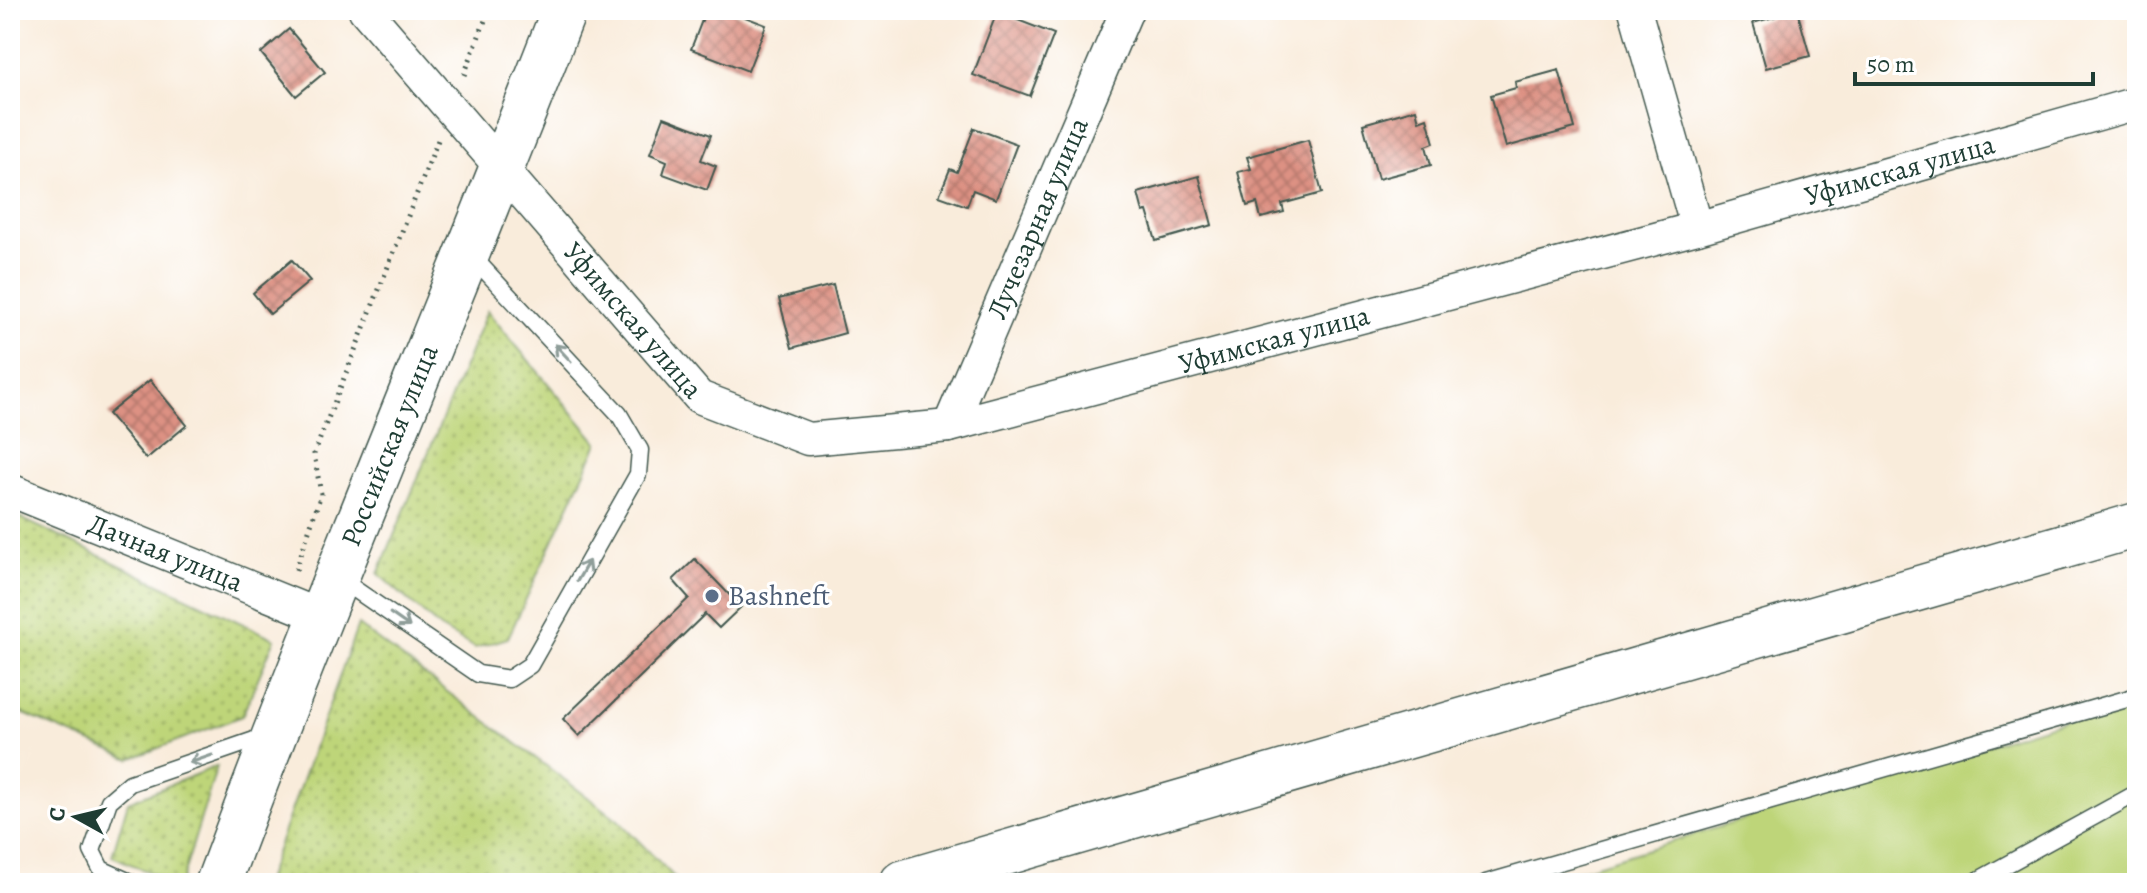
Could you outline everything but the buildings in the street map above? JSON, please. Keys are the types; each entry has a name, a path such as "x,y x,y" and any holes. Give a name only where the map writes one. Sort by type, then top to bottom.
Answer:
{"main road":[{"name":"Российская улица","path":"229,872 274,733 302,609 335,576 502,171 564,10"},
{"path":"902,883 2137,525"}],"street":[{"name":"Уфимская улица","path":"365,10 699,397 808,439 949,426 1697,228 2137,103"},
{"name":"Лучезарная улица","path":"949,426 1127,10"},
{"path":"1635,10 1697,228"},
{"name":"Дачная улица","path":"10,490 302,609"}],"lane":[{"path":"335,576 478,674 509,679 530,665 638,474 640,450 619,414 468,252"},
{"path":"1486,883 2137,696"},
{"path":"132,883 101,869 92,851 109,801 130,783 274,733"},
{"path":"1973,883 2137,793"}],"path":[{"path":"302,609 321,494 314,454 489,10"}],"green space":[{"path":"487,311 598,443 508,638 475,648 440,628 378,574"},
{"path":"10,513 275,639 242,716 130,759 10,708"},
{"path":"358,625 617,819 680,883 268,883 267,878"},
{"path":"2137,698 2137,883 1538,883"},
{"path":"217,766 181,883 174,883 112,856 128,802"}],"place":[{"name":"Bashneft","path":"712,596"}]}
